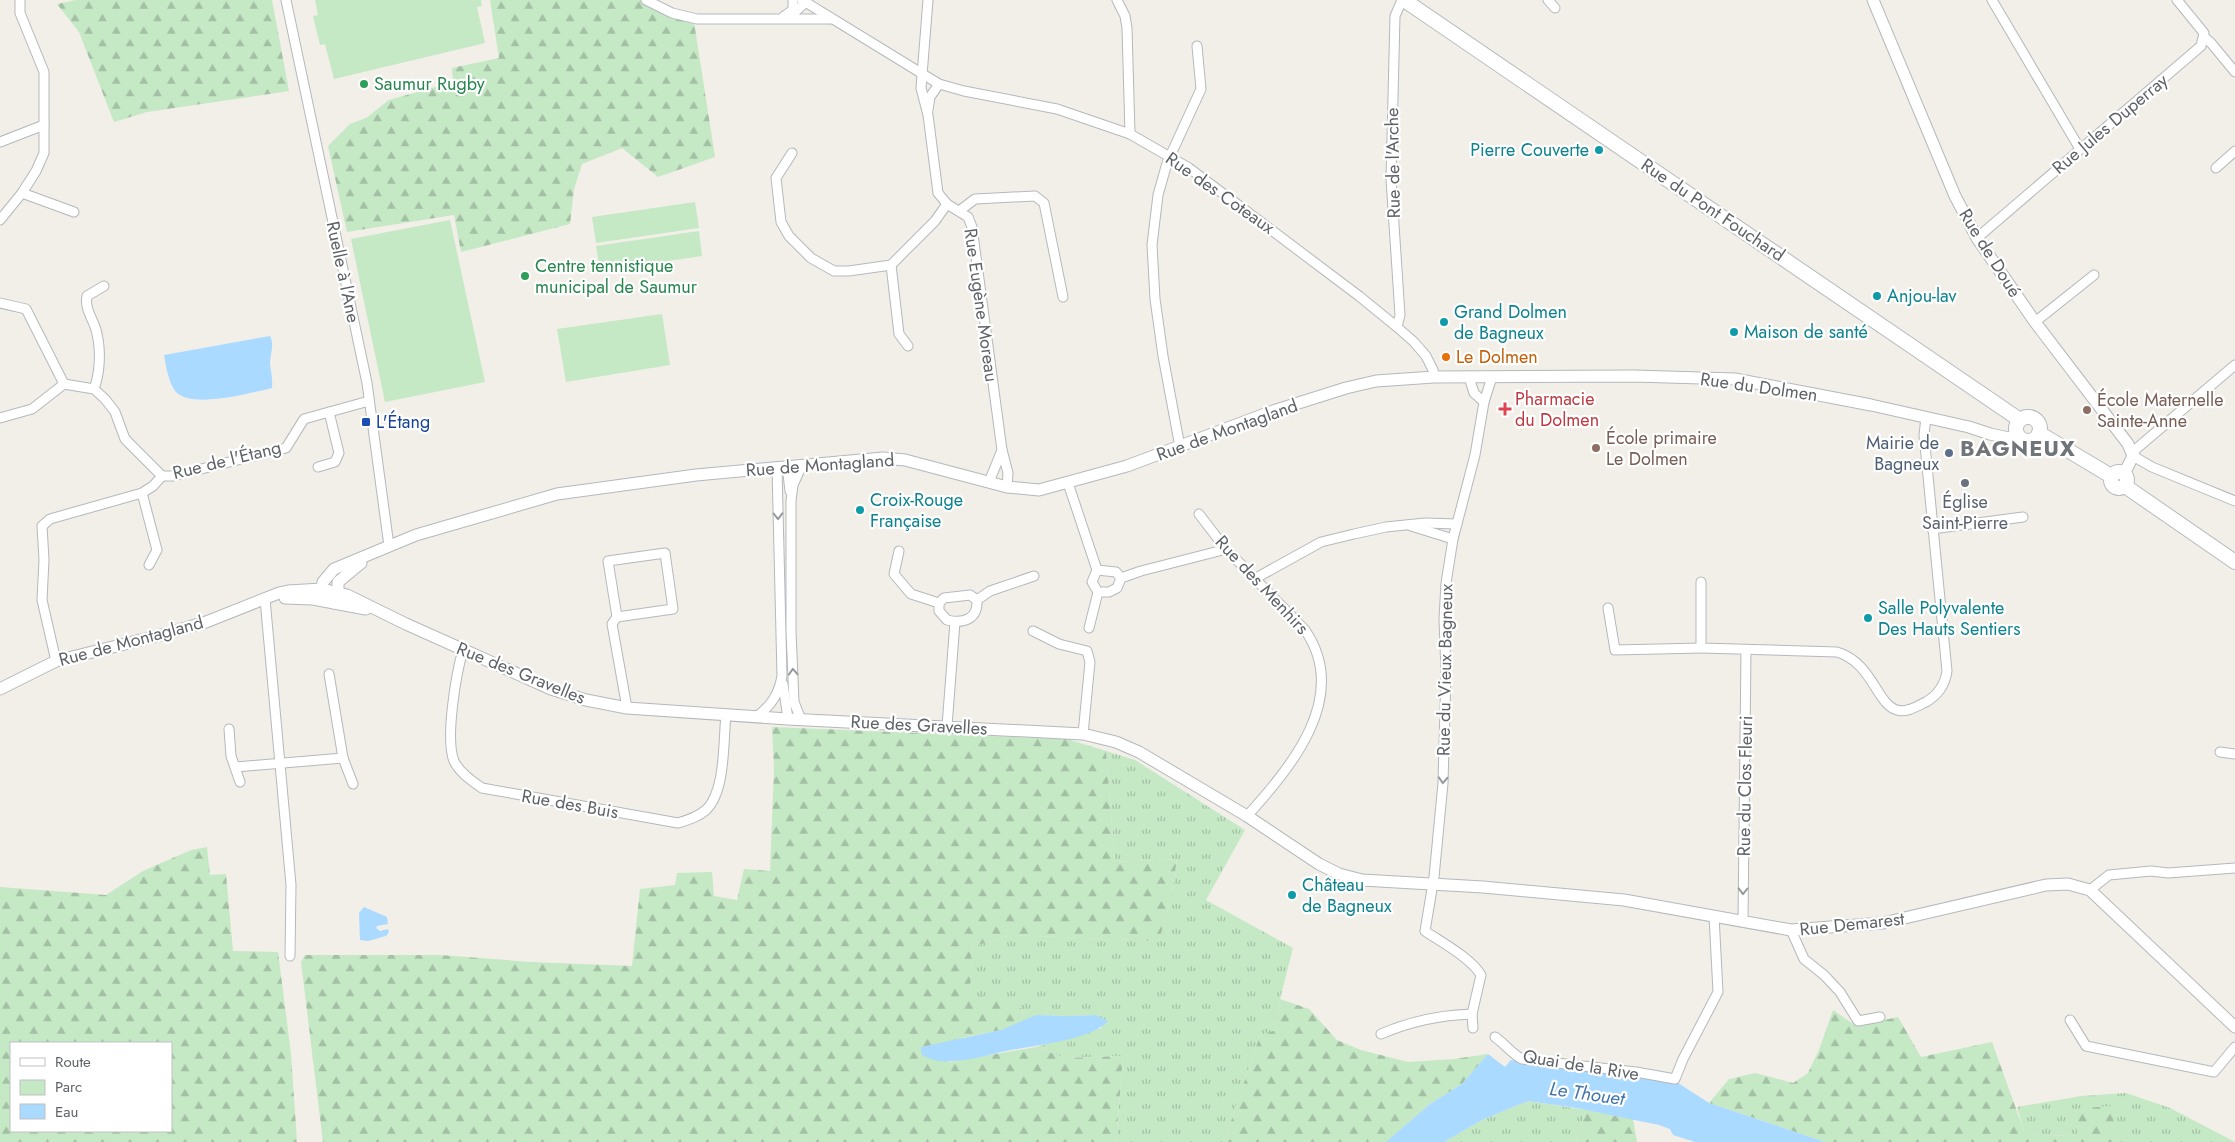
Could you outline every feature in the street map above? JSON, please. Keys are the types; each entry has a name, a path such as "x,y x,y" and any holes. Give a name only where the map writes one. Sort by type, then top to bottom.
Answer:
{"main road":[{"name":"Rue du Pont Fouchard","path":"1403,0 2020,420"},
{"path":"2028,417 2035,419 2040,426 2039,433 2034,439 2028,440 2019,435 2017,429 2020,420 2028,417"},
{"path":"2039,433 2120,479 2235,562"}],"street":[{"path":"0,220 22,193 36,171 44,153 44,72 20,13 20,0"},
{"name":"Ruelle à l'Ane","path":"286,0 369,401 389,546"},
{"path":"646,0 672,13 697,18 832,19"},
{"path":"780,18 793,10 793,0"},
{"path":"792,153 776,178 782,222 789,236 810,258 834,271 849,271 891,265 935,221 947,204 938,193 928,115 921,88 928,0"},
{"path":"1117,0 1125,16 1127,28 1130,134"},
{"name":"Rue de l'Arche","path":"1397,327 1400,315 1390,180 1395,16 1403,0"},
{"path":"1548,0 1555,8"},
{"name":"Rue de Doué","path":"1873,0 1955,196 1977,238 2035,322 2128,444 2133,456"},
{"path":"1992,0 2080,149"},
{"path":"2177,0 2201,28 2204,37 2212,43 2235,72"},
{"path":"780,18 794,12 806,2 808,10 794,18"},
{"name":"Rue des Coteaux","path":"806,2 939,84 964,91 1057,109 1130,134 1170,157 1198,174 1228,196 1397,327 1426,356 1434,376"},
{"name":"Rue Jules Duperray","path":"1977,238 2198,49 2204,37"},
{"path":"1180,447 1163,356 1155,299 1152,245 1158,195 1170,157 1201,89 1197,46"},
{"path":"928,115 930,97 939,84"},
{"path":"0,142 44,125"},
{"path":"2216,168 2235,151"},
{"path":"22,193 74,212"},
{"path":"959,211 975,199 1035,196 1044,203 1063,297"},
{"name":"Rue Eugène Moreau","path":"947,204 968,217 972,227 1002,450 1008,473 1007,487"},
{"path":"891,265 899,334 908,346"},
{"path":"2035,322 2094,275"},
{"path":"0,418 32,409 64,384 94,389 99,376 97,334 86,303 87,296 104,286"},
{"path":"0,303 26,309 64,384"},
{"path":"2120,479 2136,449 2235,366"},
{"name":"Rue de Montagland","path":"324,590 323,582 334,569 389,546 464,519 557,494 696,475 884,458 904,460 1007,487 1039,490 1068,483 1180,447 1273,411 1346,388 1376,381 1434,376"},
{"name":"Rue du Dolmen","path":"1434,376 1634,376 1735,380 1926,417 2009,438 2019,435"},
{"path":"1468,377 1474,393 1484,402"},
{"name":"Rue du Vieux Bagneux","path":"1472,1014 1481,975 1478,970 1453,950 1425,931 1443,783 1445,601 1457,524 1475,455 1484,402 1492,377"},
{"name":"Rue de l'Étang","path":"94,389 115,412 125,439 162,476 189,473 286,448 304,419 369,401"},
{"path":"318,467 335,462 338,452 329,412"},
{"path":"1608,608 1614,650 1701,648 1837,652 1848,655 1862,667 1885,702 1896,710 1907,711 1931,699 1942,688 1947,671 1924,435 1926,417"},
{"name":"Rue Eugène Moreau","path":"989,482 1002,450"},
{"path":"2133,456 2152,467 2235,501"},
{"path":"801,720 796,709 794,694 791,631 791,501 793,485 802,465"},
{"path":"782,467 791,501"},
{"path":"782,467 782,676 788,719"},
{"path":"56,661 42,600 44,560 42,526 50,519 142,493 153,486 162,476"},
{"path":"1068,483 1097,570 1092,582 1098,592 1089,628"},
{"path":"142,493 157,550 148,565"},
{"name":"Rue des Menhirs","path":"1199,514 1225,548 1305,630 1315,644 1320,659 1318,711 1294,760 1247,816"},
{"path":"1932,529 2023,517"},
{"path":"1256,578 1321,542 1386,527 1411,526 1425,523 1457,524"},
{"path":"1411,526 1454,539"},
{"path":"1121,578 1225,548"},
{"path":"899,551 894,574 911,594 939,603"},
{"name":"Rue de Montagland","path":"265,600 313,598 336,592 377,552"},
{"path":"617,617 673,609 665,553 608,561 617,617 612,624 626,708"},
{"path":"1097,570 1116,572 1121,578"},
{"path":"976,600 990,591 1034,576"},
{"path":"1098,592 1108,592 1118,588 1121,578"},
{"path":"1701,582 1701,648"},
{"path":"324,590 336,592"},
{"name":"Rue de Montagland","path":"0,689 56,661 206,622 288,591 324,590 336,592"},
{"name":"Rue de Montagland","path":"313,598 324,590"},
{"name":"Rue des Gravelles","path":"336,592 551,689 586,700 626,708 801,720 1083,734 1116,742 1140,752 1247,816 1319,864 1340,874 1362,880 1432,883"},
{"path":"970,595 976,600 977,610 965,622 947,620 939,611 939,603 944,598 970,595"},
{"path":"265,600 291,885 290,956"},
{"path":"947,726 955,622"},
{"path":"1033,631 1059,644 1087,651 1090,662 1083,734"},
{"name":"Rue des Buis","path":"463,650 458,669 450,745 454,762 467,778 482,788 678,823 696,817 706,809 719,789 726,715"},
{"name":"Rue du Clos Fleuri","path":"1742,921 1746,650"},
{"path":"329,674 343,758 354,784"},
{"path":"756,717 768,709 780,690 782,676"},
{"path":"229,729 231,756 240,782"},
{"path":"2220,752 2235,754"},
{"path":"236,768 280,762 343,758"},
{"path":"2235,868 2168,873 2151,871 2109,875 2090,890 2235,1027"},
{"name":"Rue Demarest","path":"1432,883 1624,900 1791,930 1812,930 1883,923 2046,885 2068,884 2090,890"},
{"name":"Quai de la Rive","path":"1494,1037 1503,1043 1510,1052 1522,1059 1636,1072 1675,1079 1683,1059 1718,992 1718,963 1714,916"},
{"path":"1791,930 1804,959 1824,975 1840,992 1858,1021 1880,1016"},
{"path":"1382,1034 1402,1025 1428,1018 1472,1014 1473,1028"},
{"path":"2070,1020 2086,1046 2214,1072 2235,1048"}],"green space":[{"path":"76,0 272,0 289,91 147,112 114,122 79,32 57,4"},
{"path":"315,0 481,0 482,6 477,7 485,43 334,79 325,44 320,45 313,16 318,15"},
{"path":"490,0 645,0 694,22 715,157 658,177 622,148 582,164 574,189 570,224 461,252 454,215 347,232 328,146 350,124 366,118 389,100 453,82 452,68 499,58"},
{"path":"695,202 699,228 596,243 592,217"},
{"path":"450,220 485,382 385,402 351,239"},
{"path":"699,231 702,256 600,271 596,246"},
{"path":"662,314 670,365 566,382 557,329"},
{"path":"772,727 1067,739 1106,751 1115,862 1177,859 1171,898 1159,941 1011,935 972,947 970,994 1001,999 1023,1009 1021,1023 1001,1030 961,1038 949,1062 1036,1047 1065,1058 1123,1056 1116,1142 323,1142 301,962 305,955 440,955 532,962 632,966 640,889 675,885 677,873 712,872 714,896 737,900 744,869 770,871 774,769"},
{"path":"1106,751 1135,760 1245,830 1206,900 1293,948 1280,999 1276,1030 1260,1035 1224,1142 1116,1142 1123,1056 1065,1058 1036,1047 1102,1028 1096,1015 1036,1015 1021,1023 1023,1009 970,994 972,947 1011,935 1159,941 1171,898 1177,859 1115,862"},
{"path":"207,847 210,875 226,874 233,951 278,952 291,1054 297,1142 0,1142 0,887 106,895 143,871 191,850"},
{"path":"1280,999 1309,1009 1337,1040 1361,1050 1408,1062 1454,1059 1488,1054 1462,1084 1430,1104 1386,1142 1224,1142 1260,1035 1276,1030"},
{"path":"1833,1010 1856,1026 1898,1017 1921,1057 1992,1042 2024,1131 2040,1136 2077,1135 2075,1109 2110,1106 2119,1142 1825,1142 1709,1103 1729,1079 1755,1073 1793,1083 1808,1073 1819,1050"},
{"path":"2126,1093 2170,1108 2235,1142 2119,1142 2109,1106 2078,1135 2040,1136 2024,1131 2017,1107 2081,1096"},
{"path":"1528,1101 1586,1110 1576,1142 1444,1142 1482,1120"},
{"path":"1586,1110 1633,1119 1637,1142 1576,1142"}],"water":[{"path":"270,336 272,343 270,364 272,388 208,400 184,397 176,392 171,385 164,355"},
{"path":"364,907 387,917 388,924 377,926 376,928 380,931 388,929 389,932 386,936 368,941 360,940 359,913"},
{"path":"1036,1015 1096,1015 1108,1021 1100,1028 1075,1038 971,1059 942,1061 931,1059 921,1054 921,1047 1001,1030"},
{"name":"Le Thouet","path":"1488,1054 1505,1067 1511,1060 1678,1083 1709,1103 1825,1142 1695,1142 1673,1135 1670,1129 1659,1125 1576,1108 1528,1101 1482,1120 1444,1142 1386,1142 1430,1104 1462,1084"}],"place":[{"name":"Saumur Rugby","path":"364,84"},
{"name":"Pierre Couverte","path":"1599,150"},
{"name":"Centre tennistique municipal de Saumur","path":"525,276"},
{"name":"Anjou-lav","path":"1877,296"},
{"name":"Grand Dolmen de Bagneux","path":"1444,322"},
{"name":"Maison de santé","path":"1734,332"},
{"name":"Le Dolmen","path":"1446,357"},
{"name":"Pharmacie du Dolmen","path":"1505,409"},
{"name":"École Maternelle Sainte-Anne","path":"2087,410"},
{"name":"L'Étang","path":"366,422"},
{"name":"École primaire Le Dolmen","path":"1596,448"},
{"name":"Mairie de Bagneux","path":"1949,453"},
{"name":"Église Saint-Pierre","path":"1965,483"},
{"name":"Croix-Rouge Française","path":"860,510"},
{"name":"Salle Polyvalente Des Hauts Sentiers","path":"1868,618"},
{"name":"Château de Bagneux","path":"1292,895"}],"district":[{"name":"BAGNEUX","path":"2018,448"}]}
